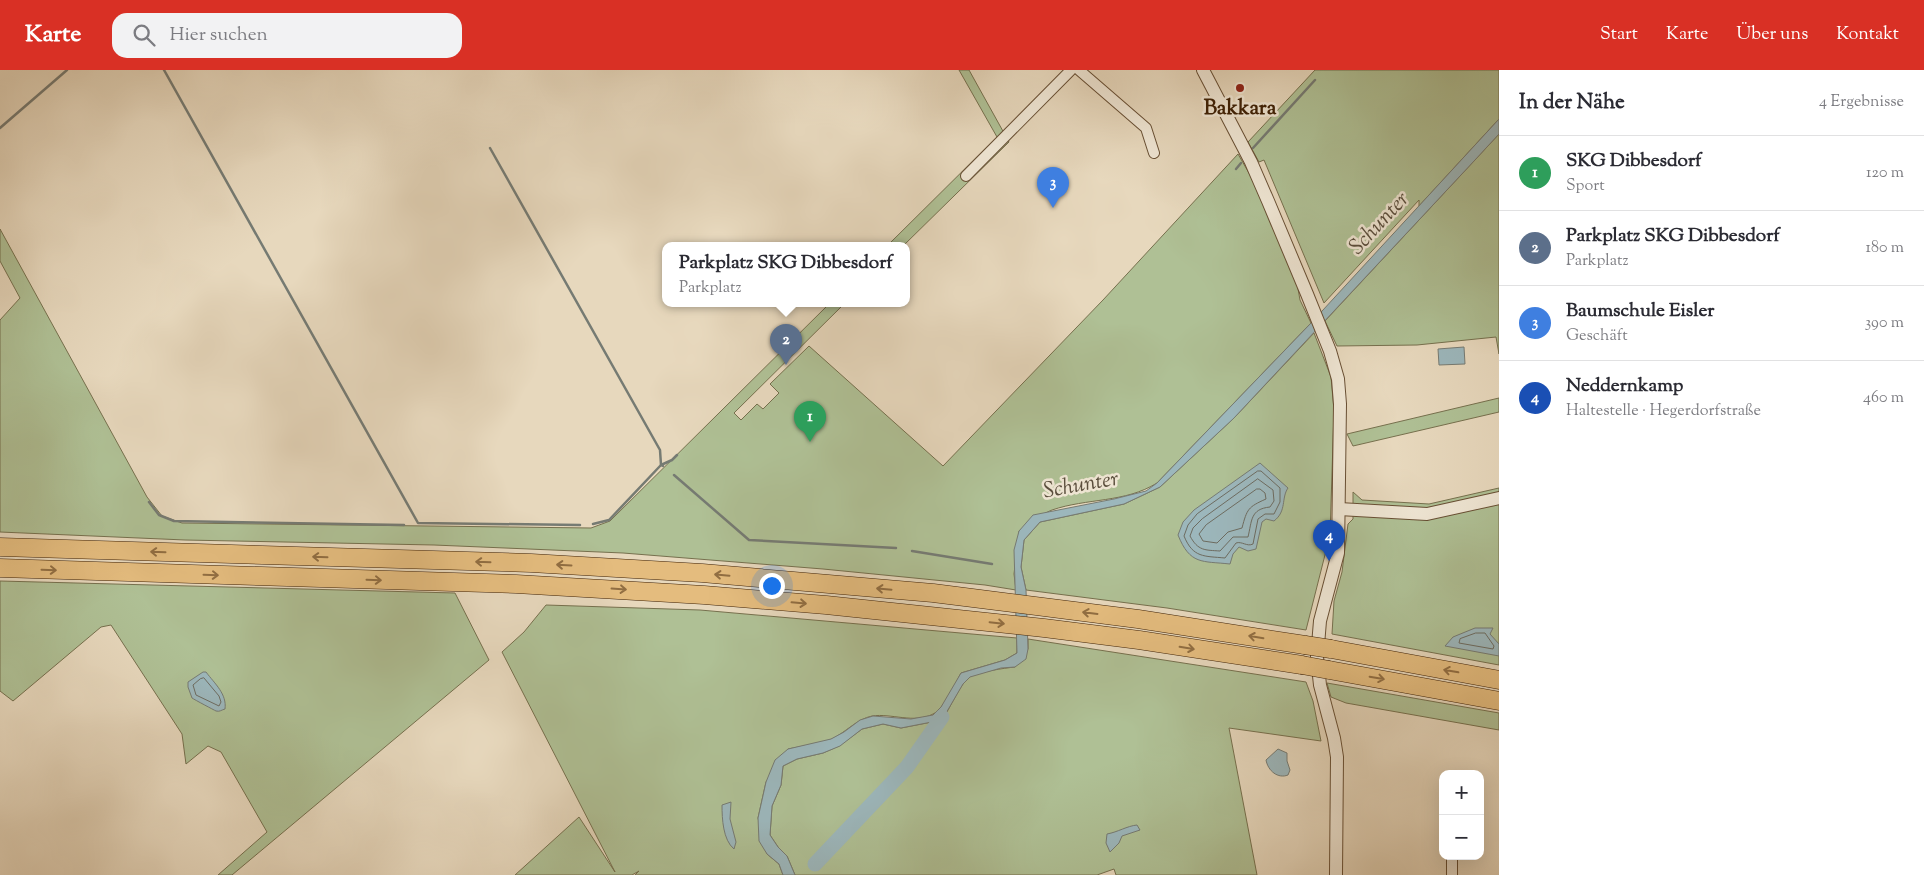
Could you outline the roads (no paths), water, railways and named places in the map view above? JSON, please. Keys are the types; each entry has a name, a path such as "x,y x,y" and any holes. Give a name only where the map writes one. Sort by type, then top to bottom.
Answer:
{"highway":[{"path":"0,547 597,566 933,593 1138,619 1305,645 1499,680"},
{"path":"0,568 570,586 713,596 949,617 1139,640 1302,665 1499,701"}],"street":[{"path":"966,176 1071,70"},
{"path":"1079,70 1146,128 1154,153"},
{"path":"1203,70 1251,162 1308,294 1334,366 1339,390 1338,553 1320,621 1317,657 1320,686 1334,738 1336,757 1336,875"},
{"path":"1339,509 1427,514 1499,498"},
{"path":"1452,860 1452,875"}],"water":[{"path":"1499,119 1499,134 1234,418 1160,487 1124,504 1040,522 1024,540 1021,567 1026,590 1028,649 1026,659 1015,667 1001,668 970,677 963,684 942,720 901,728 883,724 862,729 840,746 823,753 797,759 783,766 781,785 772,806 770,835 787,856 795,875 783,875 779,864 767,854 759,841 758,818 766,782 775,760 788,749 831,739 860,720 873,716 911,719 933,715 941,707 961,673 1005,660 1017,653 1014,550 1019,531 1033,515 1146,491 1157,483 1311,323"},
{"path":"1464,347 1465,364 1439,365 1438,349"},
{"path":"1260,463 1288,488 1281,513 1278,517 1274,521 1266,519 1262,522 1256,549 1248,551 1239,547 1233,554 1230,564 1198,560 1192,557 1187,552 1178,535 1183,522 1194,510"},
{"path":"1475,628 1493,628 1490,634 1499,644 1499,656 1445,646 1453,637"},
{"path":"206,672 220,689 225,709 216,711 192,698 188,682"},
{"path":"1278,749 1287,753 1290,770 1288,775 1277,775 1271,771 1267,764 1266,760"},
{"path":"731,802 730,819 736,842 734,849 725,835 722,817 722,805"},
{"path":"1137,825 1140,830 1122,836 1119,843 1110,852 1106,843 1107,834"}],"waterway":[{"path":"0,128 67,70"},
{"path":"164,70 418,523 580,525"},
{"path":"1253,148 1315,80"},
{"path":"490,148 660,450 661,465 663,466"},
{"path":"1236,169 1241,163"},
{"path":"593,524 609,520 661,465 672,460 677,455"},
{"path":"674,475 749,540 896,548"},
{"path":"149,502 159,515 174,521 404,525"},
{"path":"912,551 992,564"},
{"path":"815,864 907,767 942,717"}],"place":[{"name":"Bakkara","path":"1240,88"},
{"name":"Baumschule Eisler","path":"1053,208"},
{"name":"Parkplatz SKG Dibbesdorf","path":"786,365"},
{"name":"SKG Dibbesdorf","path":"810,442"},
{"name":"Neddernkamp","path":"1329,561"}],"water label":[{"name":"Schunter","path":"1380,224"},
{"name":"Schunter","path":"1081,486"}]}
